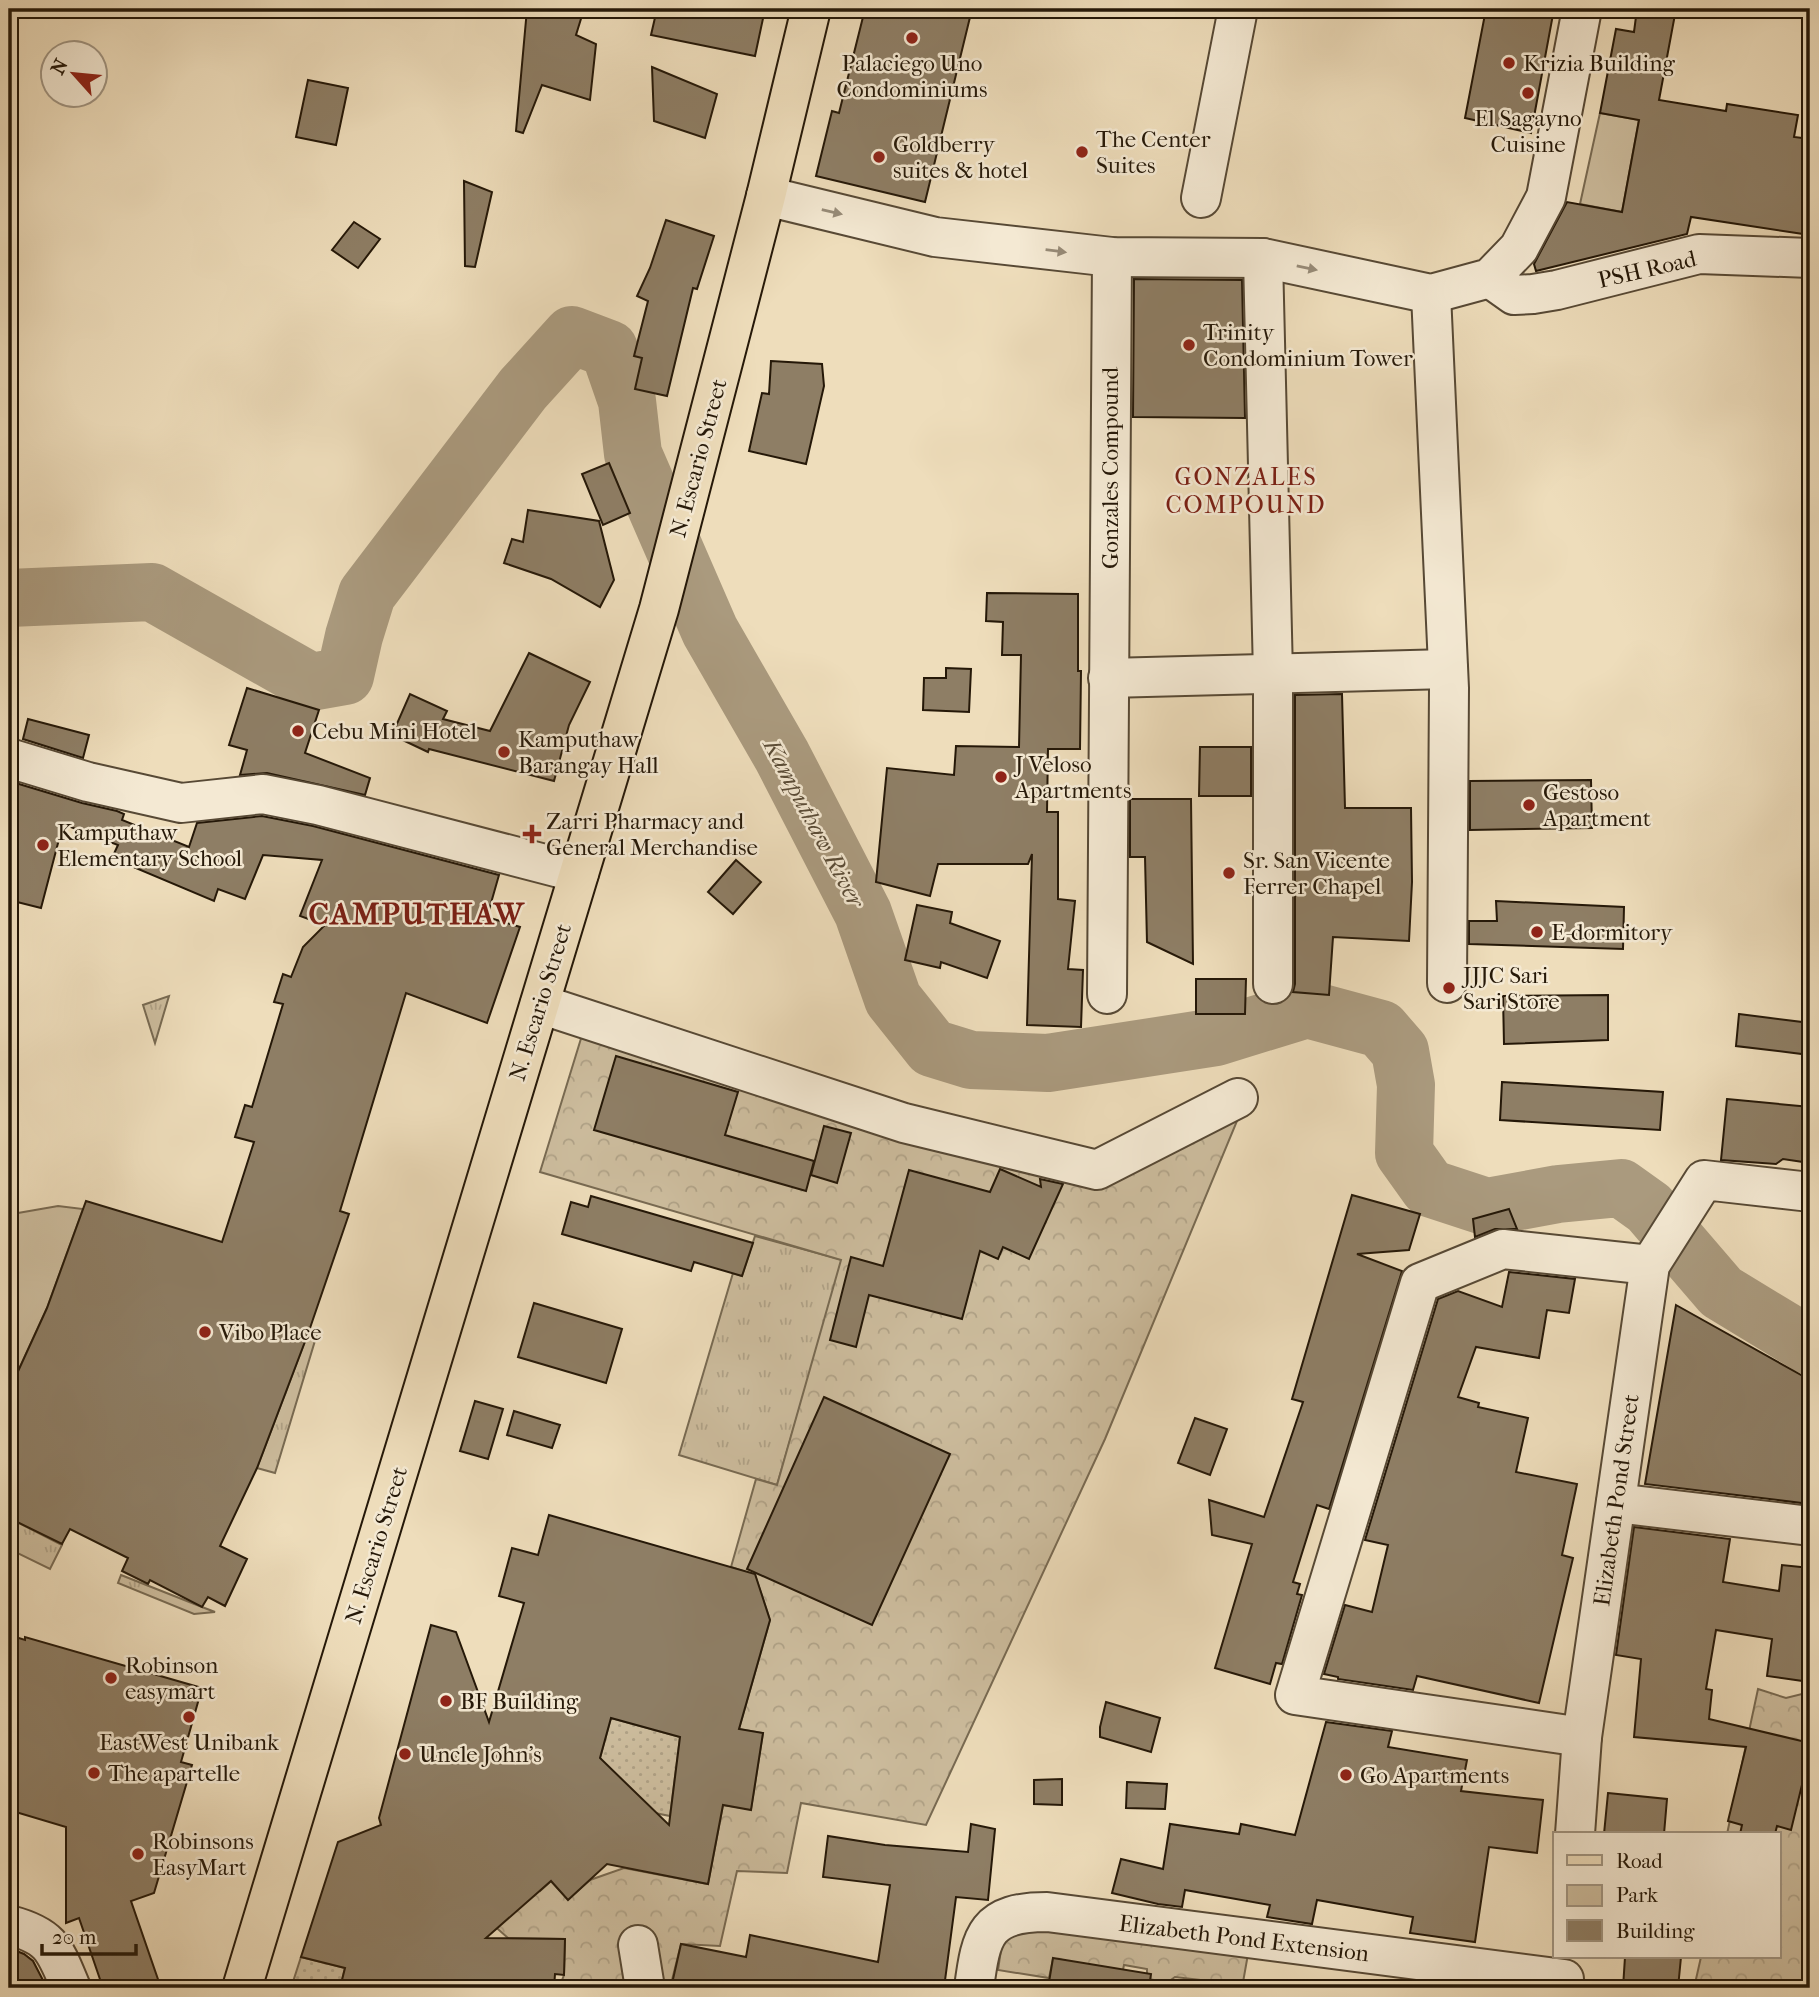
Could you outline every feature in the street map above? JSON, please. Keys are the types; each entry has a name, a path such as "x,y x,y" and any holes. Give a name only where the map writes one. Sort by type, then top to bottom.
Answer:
{"main road":[{"name":"N. Escario Street","path":"242,1988 659,609 766,196 811,9"}],"street":[{"path":"1201,198 1238,9"},
{"path":"766,196 934,237 1112,257 1263,258 1431,295 1490,278 1519,248 1546,197 1582,9"},
{"name":"PSH Road","path":"1490,278 1514,295 1557,290 1699,254 1810,258"},
{"name":"Gonzales Compound","path":"1107,994 1112,257"},
{"path":"1263,258 1273,674 1273,984"},
{"path":"1431,295 1448,669 1447,983"},
{"path":"1108,678 1448,669"},
{"path":"9,758 88,782 181,803 263,794 304,802 579,873"},
{"path":"540,1004 904,1123 1097,1170 1238,1098"},
{"name":"Elizabeth Pond Street","path":"1575,1832 1582,1737 1654,1259 1695,1194 1810,1192"},
{"path":"1582,1737 1295,1695 1420,1283 1503,1249 1654,1259"},
{"path":"1616,1503 1810,1526"},
{"name":"Elizabeth Pond Extension","path":"974,1988 983,1938 1002,1920 1017,1913 1032,1912 1565,1975"},
{"path":"9,1925 31,1930 49,1944 60,1960 71,1988"},
{"path":"638,1945 645,1988"}],"green space":[{"path":"1600,113 1639,120 1622,212 1580,204"},
{"path":"169,996 155,1043 143,1005"},
{"path":"587,1019 1109,1173 1204,1120 1237,1121 1105,1439 926,1825 801,1803 787,1873 737,1871 720,1946 681,1944 670,1988 559,1988 564,1975 565,1939 508,1938 491,1923 529,1879 540,1891 551,1881 568,1899 590,1880 624,1868 708,1884 723,1805 751,1809 763,1733 739,1729 770,1620 755,1575 731,1567 756,1479 777,1485 841,1260 540,1172"},
{"path":"58,1206 83,1209 47,1308 9,1391 9,1217"},
{"path":"755,1236 843,1260 777,1485 679,1455 733,1273 742,1276"},
{"path":"309,1331 317,1334 275,1473 257,1468"},
{"path":"9,1518 62,1545 50,1569 9,1549"},
{"path":"121,1575 215,1612 194,1614 118,1583"},
{"path":"1758,1689 1786,1698 1810,1692 1810,1988 1694,1988 1701,1958 1780,1958 1780,1832 1727,1832"},
{"path":"611,1718 680,1737 670,1816 635,1809 600,1758"},
{"path":"1028,1923 1248,1954 1242,1988 1218,1988 1219,1982 1175,1977 1168,1982 1147,1979 1147,1969 1124,1965 1121,1979 1053,1959 1049,1978 998,1970 1002,1943"},
{"path":"301,1957 345,1968 340,1988 291,1988"}],"building":[{"path":"527,9 584,9 576,35 596,44 590,100 542,85 523,133 516,131"},
{"path":"657,9 765,9 755,56 651,35"},
{"path":"865,9 972,9 925,202 816,176 832,111 839,113"},
{"name":"Krizia Building","path":"1486,9 1554,9 1531,133 1465,118"},
{"path":"1637,9 1676,9 1659,100 1726,111 1727,104 1798,115 1794,137 1810,139 1810,235 1691,217 1687,234 1536,271 1534,264 1567,202 1622,212 1639,120 1600,113 1616,29 1634,32"},
{"path":"652,67 717,94 705,138 654,121"},
{"path":"308,80 348,88 336,145 296,137"},
{"path":"464,181 492,192 475,267 465,266"},
{"path":"666,220 714,236 697,289 693,288 667,396 635,389 642,358 634,356 648,301 637,296 650,268"},
{"path":"354,222 380,239 358,268 332,250"},
{"name":"Trinity Condominium Tower","path":"1134,279 1242,280 1245,418 1133,417"},
{"path":"771,361 822,364 824,386 806,464 749,451 762,393 769,394"},
{"path":"609,463 630,513 603,525 582,474"},
{"path":"528,510 599,521 614,580 600,607 551,579 504,563 512,539 523,542"},
{"path":"987,593 1078,594 1080,749 1048,749 1047,812 1058,812 1058,899 1075,901 1068,969 1083,970 1081,1027 1027,1025 1032,854 1028,864 938,864 930,896 876,882 887,768 954,775 956,746 1019,747 1021,655 1002,655 1003,622 986,621"},
{"path":"529,653 590,682 569,725 554,781 429,749 428,752 392,735 410,694 447,711 443,719 490,731"},
{"path":"946,668 971,669 969,712 923,710 924,678 946,678"},
{"path":"247,688 319,710 305,753 370,778 365,795 267,773 240,775 247,750 229,745"},
{"path":"1342,694 1345,808 1411,808 1412,882 1409,941 1333,937 1329,995 1293,992 1295,695"},
{"path":"28,719 89,735 83,758 23,739"},
{"path":"1200,747 1251,747 1251,796 1199,796"},
{"name":"Gestoso Apartment","path":"1591,780 1592,828 1470,830 1470,781"},
{"path":"9,781 117,811 124,814 122,820 189,847 197,823 262,816 313,826 499,875 487,917 520,927 487,1023 406,993 340,1211 349,1214 309,1331 257,1468 220,1546 247,1559 225,1606 208,1597 202,1607 150,1580 148,1584 122,1571 128,1558 70,1529 62,1544 9,1518 9,1391 47,1308 86,1201 222,1242 254,1142 235,1137 245,1105 252,1107 283,1004 274,1002 283,974 291,977 303,947 325,925 300,916 322,860 263,855 245,899 218,889 214,901 112,858 118,845 63,824 41,908 9,900"},
{"path":"1130,799 1191,799 1193,964 1147,942 1145,857 1130,857"},
{"path":"736,860 761,882 733,914 708,892"},
{"name":"E-dormitory","path":"1496,901 1624,907 1623,949 1469,944 1469,921 1497,921"},
{"path":"917,905 952,912 950,923 1000,941 987,978 941,962 940,968 905,960"},
{"path":"1196,979 1246,979 1245,1014 1196,1014"},
{"path":"1608,995 1608,1040 1504,1044 1503,996"},
{"path":"1739,1014 1810,1023 1810,1055 1736,1046"},
{"path":"616,1056 738,1092 725,1135 814,1161 806,1191 594,1130"},
{"path":"1502,1082 1663,1092 1660,1130 1500,1120"},
{"path":"1727,1099 1810,1107 1810,1163 1783,1159 1776,1164 1721,1160"},
{"path":"824,1126 851,1133 837,1183 811,1175"},
{"path":"1000,1169 1041,1187 1040,1179 1063,1184 1029,1259 1003,1247 998,1259 980,1251 962,1319 869,1295 856,1347 830,1340 851,1257 883,1266 909,1170 990,1192"},
{"path":"1352,1195 1420,1214 1409,1250 1357,1254 1402,1271 1329,1509 1317,1505 1293,1582 1300,1584 1297,1594 1302,1595 1282,1664 1276,1663 1270,1684 1215,1668 1252,1544 1212,1535 1209,1500 1264,1517 1303,1402 1292,1399"},
{"path":"591,1196 753,1243 742,1276 694,1262 691,1271 562,1234 571,1202 588,1207"},
{"path":"1509,1209 1517,1229 1495,1229 1475,1237 1473,1219"},
{"path":"1509,1272 1575,1279 1569,1313 1547,1310 1539,1358 1476,1347 1458,1397 1479,1403 1478,1407 1528,1418 1516,1472 1577,1484 1562,1555 1573,1558 1539,1703 1417,1676 1413,1690 1338,1679 1324,1674 1345,1605 1372,1612 1388,1545 1365,1540 1438,1299 1458,1291 1502,1307"},
{"path":"534,1303 622,1329 606,1383 518,1357"},
{"path":"1676,1305 1810,1380 1810,1504 1645,1484"},
{"path":"824,1397 950,1454 872,1625 747,1569"},
{"path":"475,1401 503,1409 488,1459 460,1451"},
{"path":"514,1411 560,1425 552,1448 507,1435"},
{"path":"1195,1418 1227,1429 1210,1475 1178,1463"},
{"path":"549,1515 755,1574 770,1620 739,1729 763,1733 751,1810 723,1805 708,1884 607,1864 568,1900 551,1881 486,1938 565,1939 564,1975 555,1974 554,1988 340,1988 345,1968 301,1957 338,1842 381,1825 379,1818 431,1625 456,1632 489,1722 524,1603 499,1596 512,1548 538,1555","holes":["611,1718 680,1737 669,1825 600,1758"]},
{"path":"1634,1527 1730,1539 1723,1582 1779,1591 1782,1565 1810,1568 1810,1682 1767,1676 1772,1639 1716,1630 1706,1689 1712,1690 1709,1719 1810,1743 1791,1830 1777,1826 1776,1832 1740,1832 1742,1825 1728,1821 1746,1747 1634,1737 1641,1659 1616,1655"},
{"path":"9,1635 25,1640 25,1637 202,1688 181,1762 192,1765 154,1893 131,1901 161,1988 103,1988 79,1918 66,1923 66,1827 9,1810"},
{"path":"1106,1702 1160,1718 1151,1752 1100,1737"},
{"path":"1326,1722 1392,1731 1388,1747 1467,1760 1461,1791 1543,1800 1537,1853 1489,1847 1475,1942 1410,1933 1413,1917 1317,1900 1312,1924 1267,1917 1270,1905 1185,1890 1182,1907 1112,1893 1121,1859 1163,1869 1170,1824 1239,1834 1241,1824 1295,1835"},
{"path":"1062,1779 1062,1805 1034,1804 1034,1780"},
{"path":"1127,1782 1167,1784 1165,1809 1126,1808"},
{"path":"1608,1793 1667,1799 1664,1832 1604,1832"},
{"path":"971,1824 995,1829 988,1900 956,1897 944,1988 671,1988 681,1944 746,1957 750,1935 878,1962 890,1885 823,1877 828,1836 885,1845 968,1852"},
{"path":"9,1948 33,1961 47,1988 9,1988"},
{"path":"1053,1958 1151,1974 1149,1988 1048,1988"},
{"path":"1625,1958 1681,1958 1678,1988 1623,1988"}],"waterway":[{"name":"Kamputhaw River","path":"9,598 152,592 311,682 345,676 367,594 523,389 572,335 609,349 627,401 633,454 710,631 782,756 863,913 893,999 932,1048 971,1060 1048,1063 1216,1037 1307,1009 1381,1029 1400,1051 1406,1085 1404,1153 1429,1188 1487,1207 1558,1194 1621,1188 1649,1208 1721,1292 1810,1346"}],"place":[{"name":"Palaciego Uno Condominiums","path":"912,38"},
{"name":"Krizia Building","path":"1509,63"},
{"name":"El Sagayno Cuisine","path":"1528,93"},
{"name":"The Center Suites","path":"1082,152"},
{"name":"Goldberry suites & hotel","path":"879,157"},
{"name":"Trinity Condominium Tower","path":"1189,345"},
{"name":"Cebu Mini Hotel","path":"298,731"},
{"name":"Kamputhaw Barangay Hall","path":"504,752"},
{"name":"J Veloso Apartments","path":"1001,777"},
{"name":"Gestoso Apartment","path":"1529,805"},
{"name":"Zarri Pharmacy and General Merchandise","path":"532,834"},
{"name":"Kamputhaw Elementary School","path":"43,845"},
{"name":"Sr. San Vicente Ferrer Chapel","path":"1229,873"},
{"name":"E-dormitory","path":"1537,932"},
{"name":"JJJC Sari Sari Store","path":"1449,988"},
{"name":"Vibo Place","path":"205,1332"},
{"name":"Robinson easymart","path":"111,1678"},
{"name":"BF Building","path":"446,1701"},
{"name":"EastWest Unibank","path":"189,1717"},
{"name":"Uncle John's","path":"405,1754"},
{"name":"The apartelle","path":"94,1773"},
{"name":"Go Apartments","path":"1346,1775"},
{"name":"Robinsons EasyMart","path":"138,1854"}],"district":[{"name":"GONZALES COMPOUND","path":"1246,491"},
{"name":"CAMPUTHAW","path":"417,914"}]}
